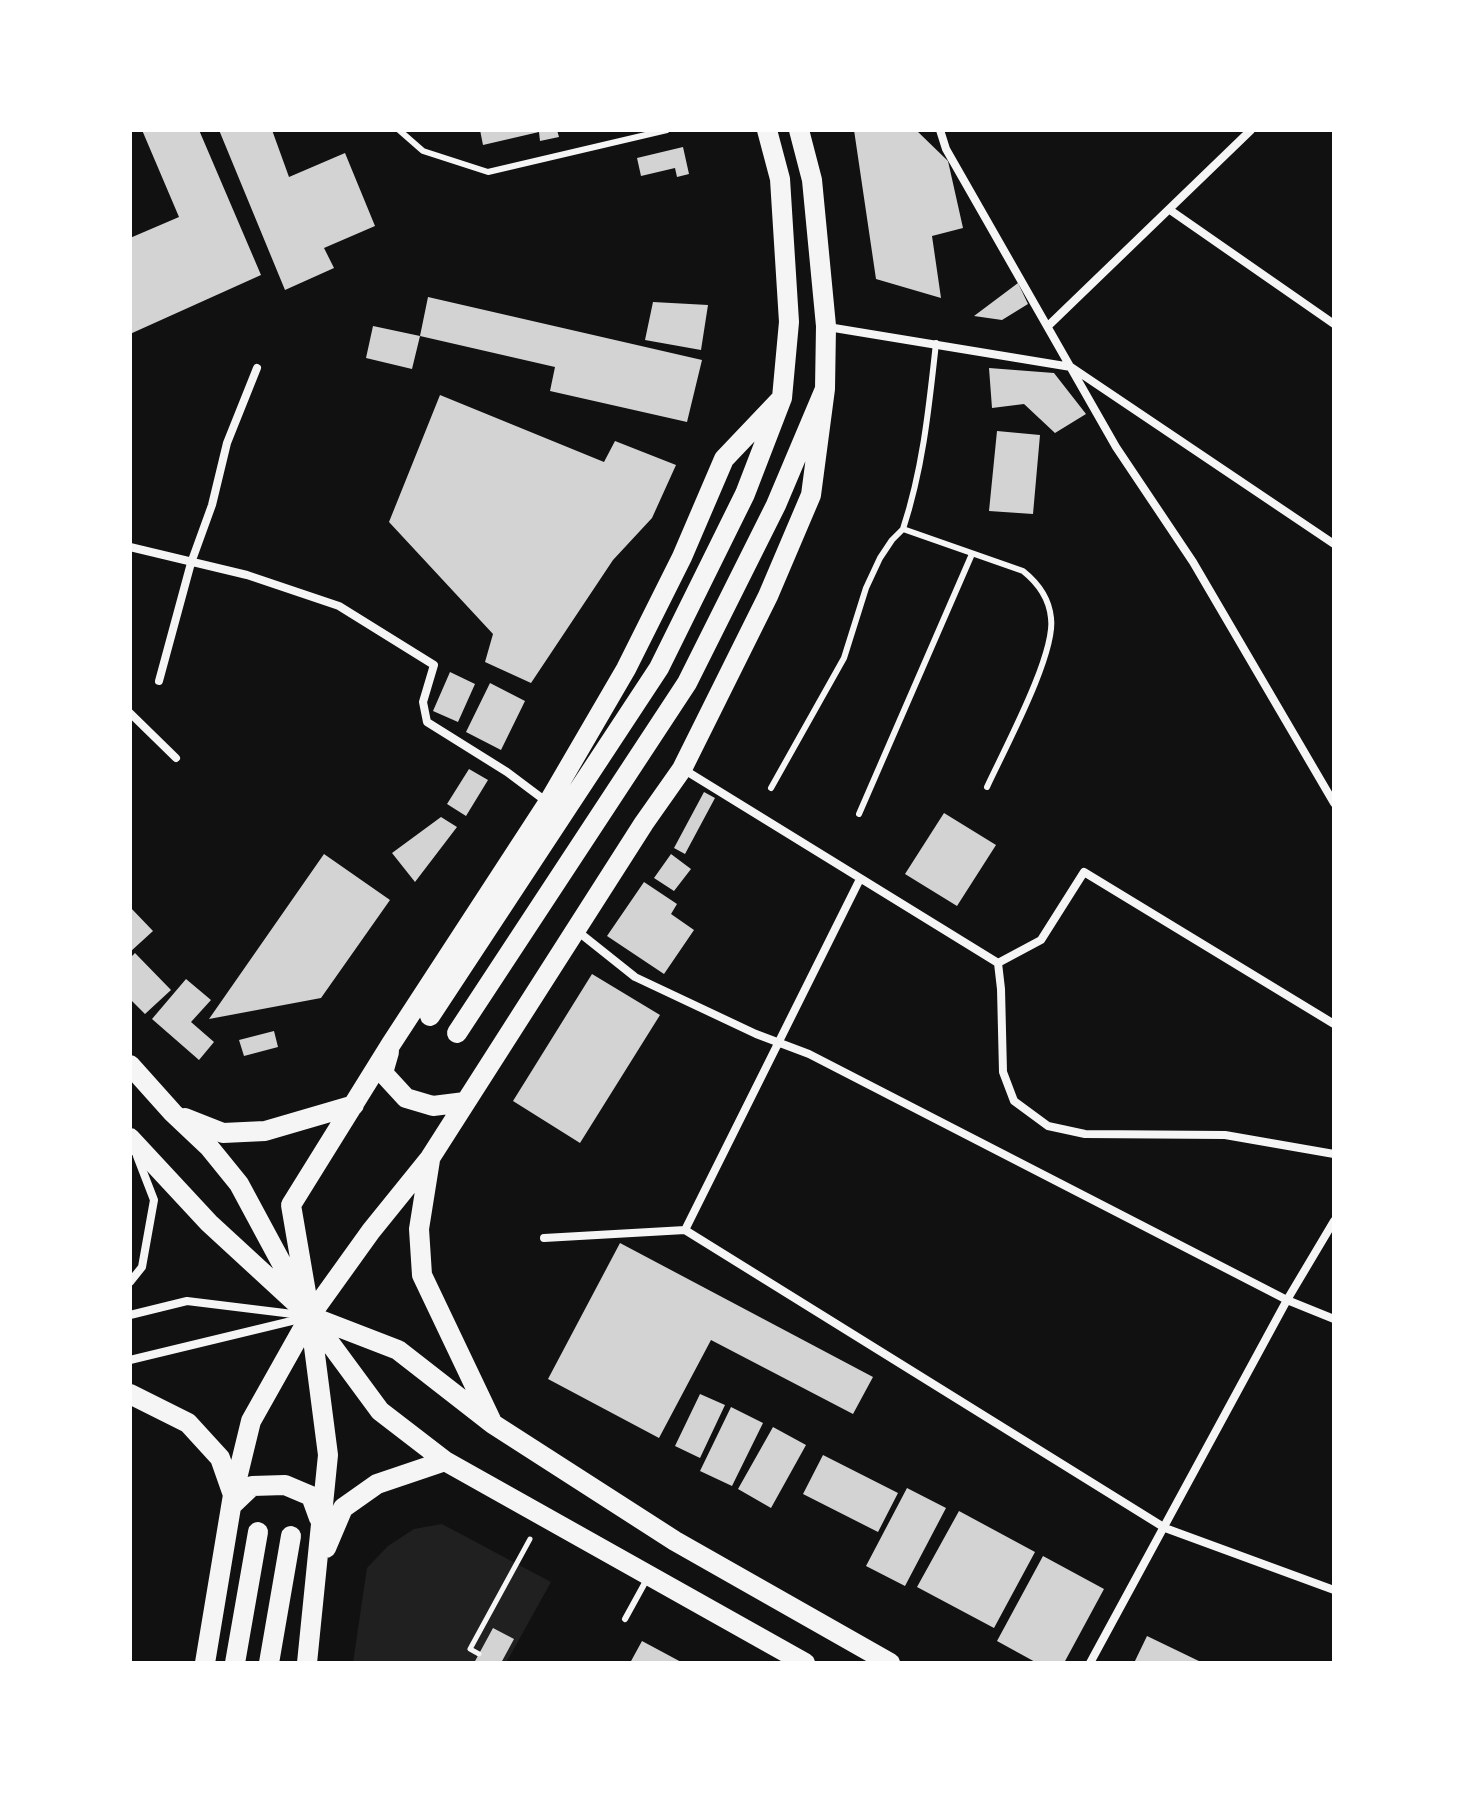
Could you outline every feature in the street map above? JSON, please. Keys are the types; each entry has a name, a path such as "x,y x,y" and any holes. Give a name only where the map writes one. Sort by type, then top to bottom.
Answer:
{"main road":[{"path":"430,1016 659,668 745,494 782,398 789,322 780,179 767,130"},
{"path":"205,1663 232,1500 251,1421 310,1316 371,1231 430,1158 682,769 768,596 811,495 825,389 826,326 812,180 799,130"},
{"path":"457,1033 687,683 776,505 825,389"},
{"path":"307,1663 328,1455 310,1316 291,1205 391,1044 548,803 626,669 682,557 724,459 782,398"},
{"path":"391,1044 383,1073 406,1098 433,1106 465,1102"},
{"path":"130,1065 209,1147 239,1184 310,1316 380,1411 445,1461 805,1663"},
{"path":"173,1113 223,1133 265,1131 354,1105"},
{"path":"131,1139 209,1223 310,1316 398,1350 493,1424 675,1541 890,1663"},
{"path":"430,1158 419,1229 422,1275 493,1424"},
{"path":"130,1394 188,1423 220,1458 232,1500"},
{"path":"318,1566 343,1508 377,1484 445,1461"},
{"path":"232,1500 252,1486 285,1485 311,1496 321,1525"},
{"path":"235,1663 258,1532"},
{"path":"269,1663 291,1536"}],"street":[{"path":"1048,326 1251,130"},
{"path":"943,132 946,149 1116,447 1193,562 1334,803"},
{"path":"1170,210 1334,324"},
{"path":"826,326 1071,367 1334,544"},
{"path":"159,681 191,563 212,505 227,443 257,368"},
{"path":"130,547 247,575 339,606 434,665 423,702 427,722 507,772 548,803"},
{"path":"130,713 176,758"},
{"path":"682,769 998,963"},
{"path":"998,963 1041,940 1084,872 1334,1024"},
{"path":"685,1230 860,879"},
{"path":"576,930 635,977 778,1043 809,1054 1287,1300 1334,1319"},
{"path":"998,963 1003,1072 1014,1101 1048,1126 1085,1134 1225,1135 1334,1154"},
{"path":"130,1282 142,1267 154,1200 131,1139"},
{"path":"1090,1663 1287,1300 1334,1221"},
{"path":"544,1238 685,1230 1165,1528 1334,1590"},
{"path":"130,1315 187,1301 310,1316"},
{"path":"130,1360 310,1316"}],"lane":[{"path":"399,130 423,151 488,172 667,130"},
{"path":"771,788 844,658 866,588 880,558 903,529 918,479 927,431 936,343"},
{"path":"903,529 1023,571 1038,583 1048,602 1052,621 1046,657 987,787"},
{"path":"859,814 972,554"},
{"path":"625,1619 649,1576"}],"path":[{"path":"479,1654 470,1649 530,1539"}],"shaded area":[{"path":"442,1524 551,1582 506,1663 353,1663 367,1568 388,1546 414,1529"}],"building":[{"path":"142,130 199,130 261,275 130,334 130,238 179,217"},
{"path":"219,130 272,130 289,177 345,153 375,226 324,248 334,268 285,290"},
{"path":"480,130 557,130 559,137 540,141 539,132 483,145"},
{"path":"854,130 916,130 948,161 963,228 932,236 941,298 876,279"},
{"path":"683,147 689,174 677,177 675,168 641,176 637,158"},
{"path":"1018,283 1028,304 1002,320 974,316"},
{"path":"428,297 702,360 687,422 550,391 555,367 420,336"},
{"path":"653,302 708,305 701,350 645,340"},
{"path":"373,326 420,336 412,369 366,358"},
{"path":"989,368 1054,373 1086,414 1055,433 1024,404 992,408"},
{"path":"440,395 604,462 615,441 676,465 652,518 613,560 531,683 485,662 493,634 389,522"},
{"path":"997,431 1040,435 1033,514 989,511"},
{"path":"450,672 475,684 458,722 433,711"},
{"path":"490,683 525,701 501,750 466,732"},
{"path":"469,769 488,780 466,816 447,804"},
{"path":"704,792 715,798 685,854 674,848"},
{"path":"944,813 996,845 957,906 905,874"},
{"path":"441,817 457,827 415,882 392,853"},
{"path":"324,854 390,900 321,998 209,1019"},
{"path":"671,854 691,869 674,891 654,878"},
{"path":"644,882 677,904 671,914 694,930 664,974 607,936"},
{"path":"130,907 153,931 130,952"},
{"path":"135,953 171,990 145,1014 130,999 130,958"},
{"path":"592,974 660,1015 580,1143 513,1101"},
{"path":"186,979 211,1000 191,1022 214,1042 199,1060 152,1019"},
{"path":"274,1031 278,1047 244,1056 239,1040"},
{"path":"620,1243 873,1377 853,1414 711,1340 659,1438 548,1379"},
{"path":"700,1394 725,1405 700,1458 675,1446"},
{"path":"731,1407 763,1423 732,1486 700,1471"},
{"path":"773,1427 806,1445 771,1508 738,1489"},
{"path":"823,1455 898,1493 878,1532 803,1494"},
{"path":"907,1488 946,1508 905,1586 866,1566"},
{"path":"959,1511 1035,1552 994,1628 917,1587"},
{"path":"1043,1556 1104,1589 1064,1663 1037,1663 997,1641"},
{"path":"493,1628 514,1639 501,1663 474,1663"},
{"path":"1147,1636 1203,1663 1134,1663"},
{"path":"642,1641 683,1663 630,1663"}]}
